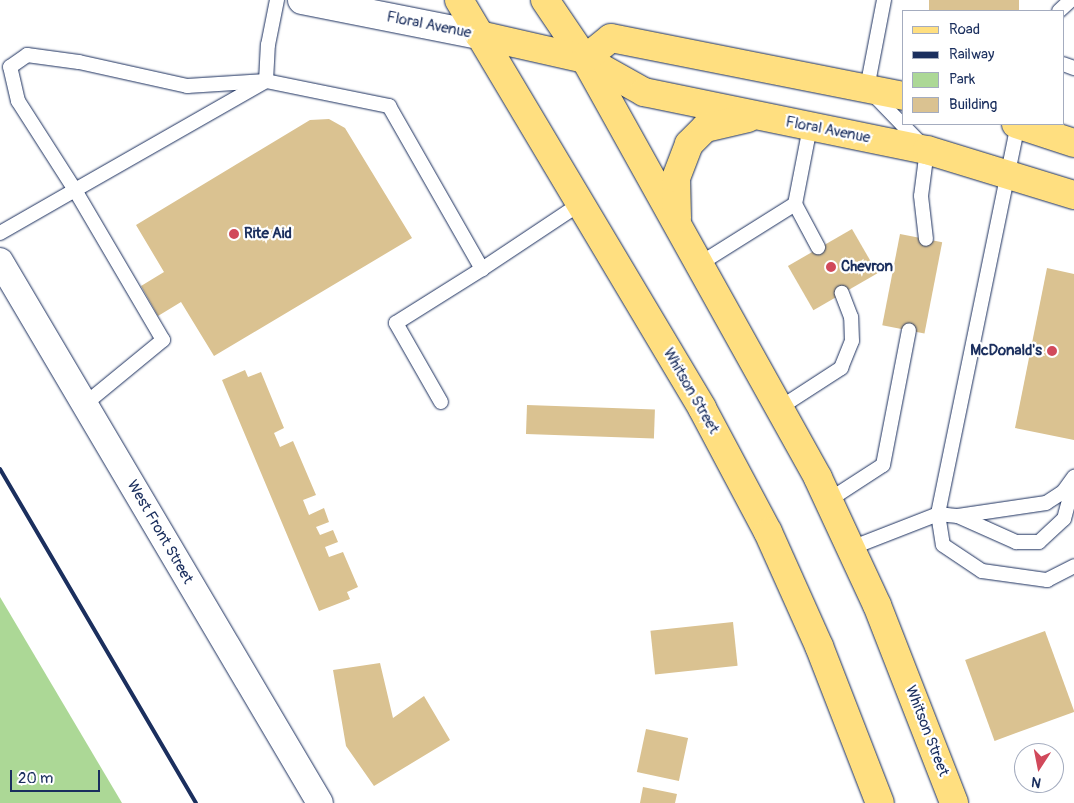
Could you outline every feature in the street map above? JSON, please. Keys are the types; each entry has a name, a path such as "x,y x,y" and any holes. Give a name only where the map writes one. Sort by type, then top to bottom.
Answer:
{"main road":[{"name":"Floral Avenue","path":"302,0 479,35 585,59 644,92 927,150 1006,172 1074,195"},
{"name":"Whitson Street","path":"459,0 702,408 768,532 819,646 880,803"},
{"name":"Whitson Street","path":"545,0 585,59 701,263 781,407 829,500 877,605 954,803"},
{"path":"585,59 611,38 902,96"},
{"path":"677,222 676,178 689,144 705,128 720,123 762,116"},
{"path":"1021,125 1074,143"}],"street":[{"name":"West Front Street","path":"0,261 320,803"}],"lane":[{"path":"266,81 268,45 277,0"},
{"path":"884,0 867,88 902,124"},
{"path":"1060,10 1071,0"},
{"path":"85,404 163,340 75,190 18,101 10,67 27,55 79,62 187,86 266,81 389,106 482,269"},
{"path":"0,233 266,81"},
{"path":"903,125 927,150 921,196 926,239"},
{"path":"1018,125 1006,172 938,514 943,545 982,572 1047,580 1074,566"},
{"path":"810,127 794,204 818,247"},
{"path":"441,402 396,323 580,204"},
{"path":"701,263 794,204"},
{"path":"781,407 841,368 852,341 852,317 842,293"},
{"path":"829,500 883,464 909,330"},
{"path":"958,516 1016,542 1039,542 1064,519 1074,478"},
{"path":"851,548 938,514 958,516 1046,503 1063,492 1074,478"}],"green space":[{"path":"0,597 122,803 0,803"}],"building":[{"path":"929,0 1019,0 1019,10 929,10"},
{"path":"329,119 345,128 412,238 214,356 181,302 158,316 141,286 164,272 136,225 310,120"},
{"path":"852,229 878,273 813,310 788,266"},
{"path":"900,234 942,242 924,333 882,325"},
{"name":"McDonald's","path":"1047,268 1074,274 1074,440 1015,428"},
{"path":"245,370 248,377 261,372 284,428 274,433 280,447 293,441 316,495 303,500 309,515 324,508 329,522 316,527 320,535 333,530 338,542 325,547 329,557 343,552 358,587 347,592 350,599 319,611 222,380"},
{"path":"527,405 655,409 654,438 526,434"},
{"path":"733,622 738,666 655,674 650,631"},
{"path":"1045,631 1074,712 995,741 965,660"},
{"path":"380,663 393,718 424,696 450,740 374,786 346,746 333,670"},
{"path":"646,729 688,738 679,781 637,772"},
{"path":"643,787 677,794 675,803 640,803"}],"railway":[{"path":"0,469 196,803"}],"place":[{"name":"Rite Aid","path":"234,234"},
{"name":"Chevron","path":"831,267"},
{"name":"McDonald's","path":"1052,351"}]}
